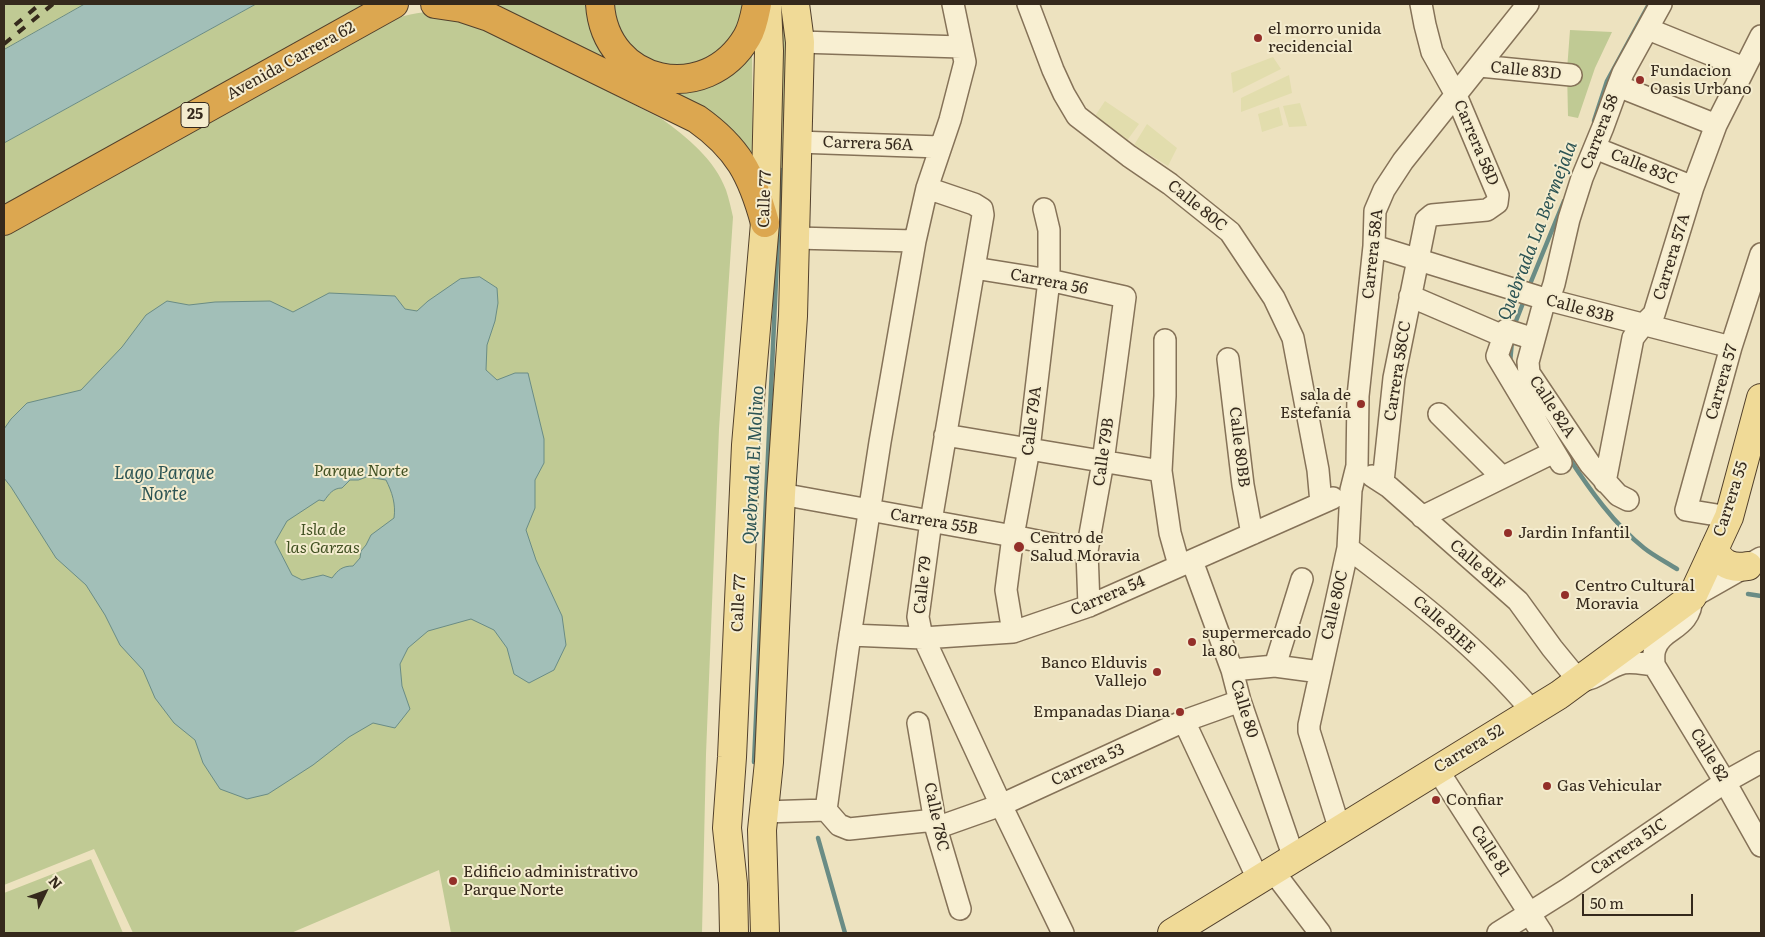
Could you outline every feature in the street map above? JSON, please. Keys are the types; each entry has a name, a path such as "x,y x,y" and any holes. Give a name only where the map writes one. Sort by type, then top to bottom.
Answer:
{"highway":[{"path":"390,6 430,4"},
{"path":"434,4 462,8 489,17 697,119 721,138 743,165 758,195 765,222"},
{"path":"600,4 600,16 606,35 617,52 631,64 650,75 668,80 690,79 710,72 723,64 736,52 748,36 757,4"},
{"name":"Avenida Carrera 62","path":"4,221 390,6"}],"main road":[{"name":"Calle 77","path":"734,933 733,884 727,828 746,445 765,222 769,51 767,4"},
{"name":"Calle 77","path":"765,933 762,830 769,762 780,494 793,316 800,42 795,4"},
{"name":"Carrera 55","path":"1692,597 1729,517 1761,398"},
{"path":"1714,549 1724,563 1731,566 1740,568 1754,562"},
{"name":"Carrera 52","path":"1172,933 1532,712 1579,681 1692,597"},
{"path":"732,757 736,766 744,771 754,772 762,769 769,762"}],"street":[{"path":"764,812 826,810 850,635 880,442 915,240 927,188 950,120 965,62 954,4"},
{"name":"Calle 80C","path":"1028,4 1053,70 1064,94 1078,116 1129,156 1170,184 1230,232 1274,298 1293,338 1316,462 1321,503"},
{"name":"Carrera 58D","path":"1418,260 1423,226 1432,215 1487,210 1497,203 1498,195 1455,93 1432,52 1421,4"},
{"name":"Carrera 58A","path":"1357,466 1358,396 1374,246 1375,211 1384,190 1403,160 1528,4"},
{"name":"Carrera 58","path":"1558,268 1569,219 1582,178 1623,73 1661,4"},
{"path":"1648,29 1744,68"},
{"name":"Carrera 57A","path":"1605,482 1633,338 1654,314 1692,187 1716,125 1761,36"},
{"path":"800,42 961,47"},
{"name":"Calle 83D","path":"1480,66 1571,75"},
{"path":"1618,86 1716,125"},
{"name":"Carrera 56A","path":"797,142 940,147"},
{"name":"Calle 83C","path":"1594,148 1692,187"},
{"name":"Calle 79","path":"927,188 974,204 982,210 983,215 931,521 918,617 923,638 1063,933"},
{"name":"Calle 79A","path":"1013,632 1006,590 1013,536 1029,449 1049,280 1049,230 1044,209"},
{"path":"795,238 915,240"},
{"name":"Calle 83B","path":"1374,246 1531,295 1731,347"},
{"name":"Carrera 57","path":"1729,517 1686,510 1731,347 1761,254"},
{"name":"Carrera 58CC","path":"1383,482 1394,378 1418,260"},
{"name":"Carrera 56","path":"974,268 1049,280 1125,297"},
{"name":"Calle 82A","path":"1502,477 1557,458 1497,356 1515,335 1531,295 1551,293 1558,268"},
{"path":"1410,296 1515,335"},
{"name":"Calle 79B","path":"1089,606 1087,551 1104,462 1125,297"},
{"name":"Calle 82A","path":"1515,335 1528,362 1529,372 1590,464 1618,495 1628,500"},
{"name":"Calle 80","path":"1165,340 1165,396 1161,471 1170,533 1232,670 1275,869"},
{"name":"Calle 80BB","path":"1228,359 1243,485 1252,534"},
{"path":"1422,516 1502,477 1439,414"},
{"path":"945,435 1161,471"},
{"name":"Calle 80C","path":"1340,830 1309,731 1320,672 1348,548 1351,490 1357,466"},
{"name":"Calle 81F","path":"1357,466 1383,482 1518,600 1552,648 1579,681"},
{"name":"Carrera 54","path":"850,635 923,638 1013,632 1089,606 1351,490"},
{"name":"Carrera 55B","path":"780,494 1087,551"},
{"name":"Calle 81EE","path":"1348,548 1417,601 1493,670 1532,712"},
{"name":"Carrera 52","path":"1692,597 1754,562"},
{"path":"1276,666 1302,579"},
{"path":"1579,681 1590,680 1622,664 1633,662 1654,665 1655,648 1683,622 1690,612 1692,597"},
{"name":"Calle 82","path":"1654,665 1725,782 1761,846"},
{"path":"1232,670 1276,666 1320,672"},
{"name":"Carrera 53","path":"826,810 839,825 849,829 935,824 1001,805 1184,721 1240,701"},
{"name":"Calle 80","path":"1184,721 1275,869 1320,933"},
{"name":"Calle 78C","path":"918,723 935,824 960,909"},
{"name":"Carrera 51C","path":"1498,933 1725,782 1761,762"},
{"name":"Calle 81","path":"1437,769 1542,933"}],"shaded area":[{"path":"1273,57 1281,69 1233,93 1231,73"},
{"path":"1289,75 1292,93 1241,112 1241,98"},
{"path":"1105,101 1139,124 1126,142 1093,119"},
{"path":"1300,103 1307,126 1289,127 1283,106"},
{"path":"1279,107 1283,125 1262,132 1258,114"},
{"path":"1147,124 1177,148 1168,166 1134,145"}],"green space":[{"path":"4,4 85,4 4,50"},
{"path":"256,4 367,4 4,206 4,143"},
{"path":"502,4 591,4 646,82 752,45 753,166 489,11"},
{"path":"609,4 745,4 733,42 699,69 653,67 617,33"},
{"path":"775,4 784,4 786,13 789,171 774,170"},
{"name":"Parque Norte","path":"439,11 460,16 662,119 681,133 708,159 721,179 728,197 733,217 719,429 706,754 702,933 451,933 439,870 291,933 133,933 94,849 4,885 4,236 384,23 410,14"},
{"path":"1570,30 1612,32 1595,68 1578,118 1568,116 1567,70"},
{"path":"91,859 123,933 4,933 4,893"}],"water":[{"path":"85,4 256,4 4,143 4,50"},
{"name":"Lago Parque Norte","path":"480,277 497,288 498,303 495,321 487,345 486,370 497,380 515,373 528,373 544,439 544,463 535,480 535,508 526,530 536,560 562,616 566,645 554,670 529,683 514,674 507,648 494,630 471,619 428,631 408,648 400,664 402,686 410,709 395,728 373,723 349,737 313,765 268,794 247,799 220,789 203,763 195,740 174,723 155,698 143,670 120,645 105,615 86,585 56,558 4,478 4,429 27,403 81,390 122,347 146,315 167,301 189,305 215,302 270,301 293,312 329,293 395,296 405,309 417,311 460,279","holes":["367,477 386,480 393,498 394,518 371,535 361,551 360,558 353,566 341,569 332,578 323,575 302,580 292,575 275,542 287,521 319,500 324,501 332,492 342,488 350,480"]}],"waterway":[{"name":"Quebrada La Bermejala","path":"1594,121 1607,81 1649,4"},
{"name":"Quebrada El Molino","path":"754,762 781,170"},
{"name":"Quebrada La Bermejala","path":"1528,289 1564,201"},
{"name":"Quebrada La Bermejala","path":"1514,326 1525,298"},
{"name":"Quebrada La Bermejala","path":"1510,363 1512,341"},
{"name":"Quebrada La Bermejala","path":"1569,458 1594,494 1633,539 1677,569"},
{"name":"Quebrada La Bermejala","path":"1748,594 1761,596"},
{"name":"Quebrada El Molino","path":"818,838 845,933"}],"railway":[{"path":"15,25 40,4"},
{"path":"4,44 53,4"}],"place":[{"name":"el morro unida recidencial","path":"1258,38"},
{"name":"Fundacion Oasis Urbano","path":"1640,80"},
{"name":"sala de Estefanía","path":"1361,404"},
{"name":"Jardin Infantil","path":"1508,533"},
{"name":"Centro de Salud Moravia","path":"1019,547"},
{"name":"Centro Cultural Moravia","path":"1565,595"},
{"name":"supermercado la 80","path":"1192,642"},
{"name":"Banco Elduvis Vallejo","path":"1157,672"},
{"name":"Empanadas Diana","path":"1180,712"},
{"name":"Gas Vehicular","path":"1547,786"},
{"name":"Confiar","path":"1436,800"},
{"name":"Edificio administrativo Parque Norte","path":"453,881"}],"park label":[{"name":"Isla de las Garzas","path":"323,539"}]}
